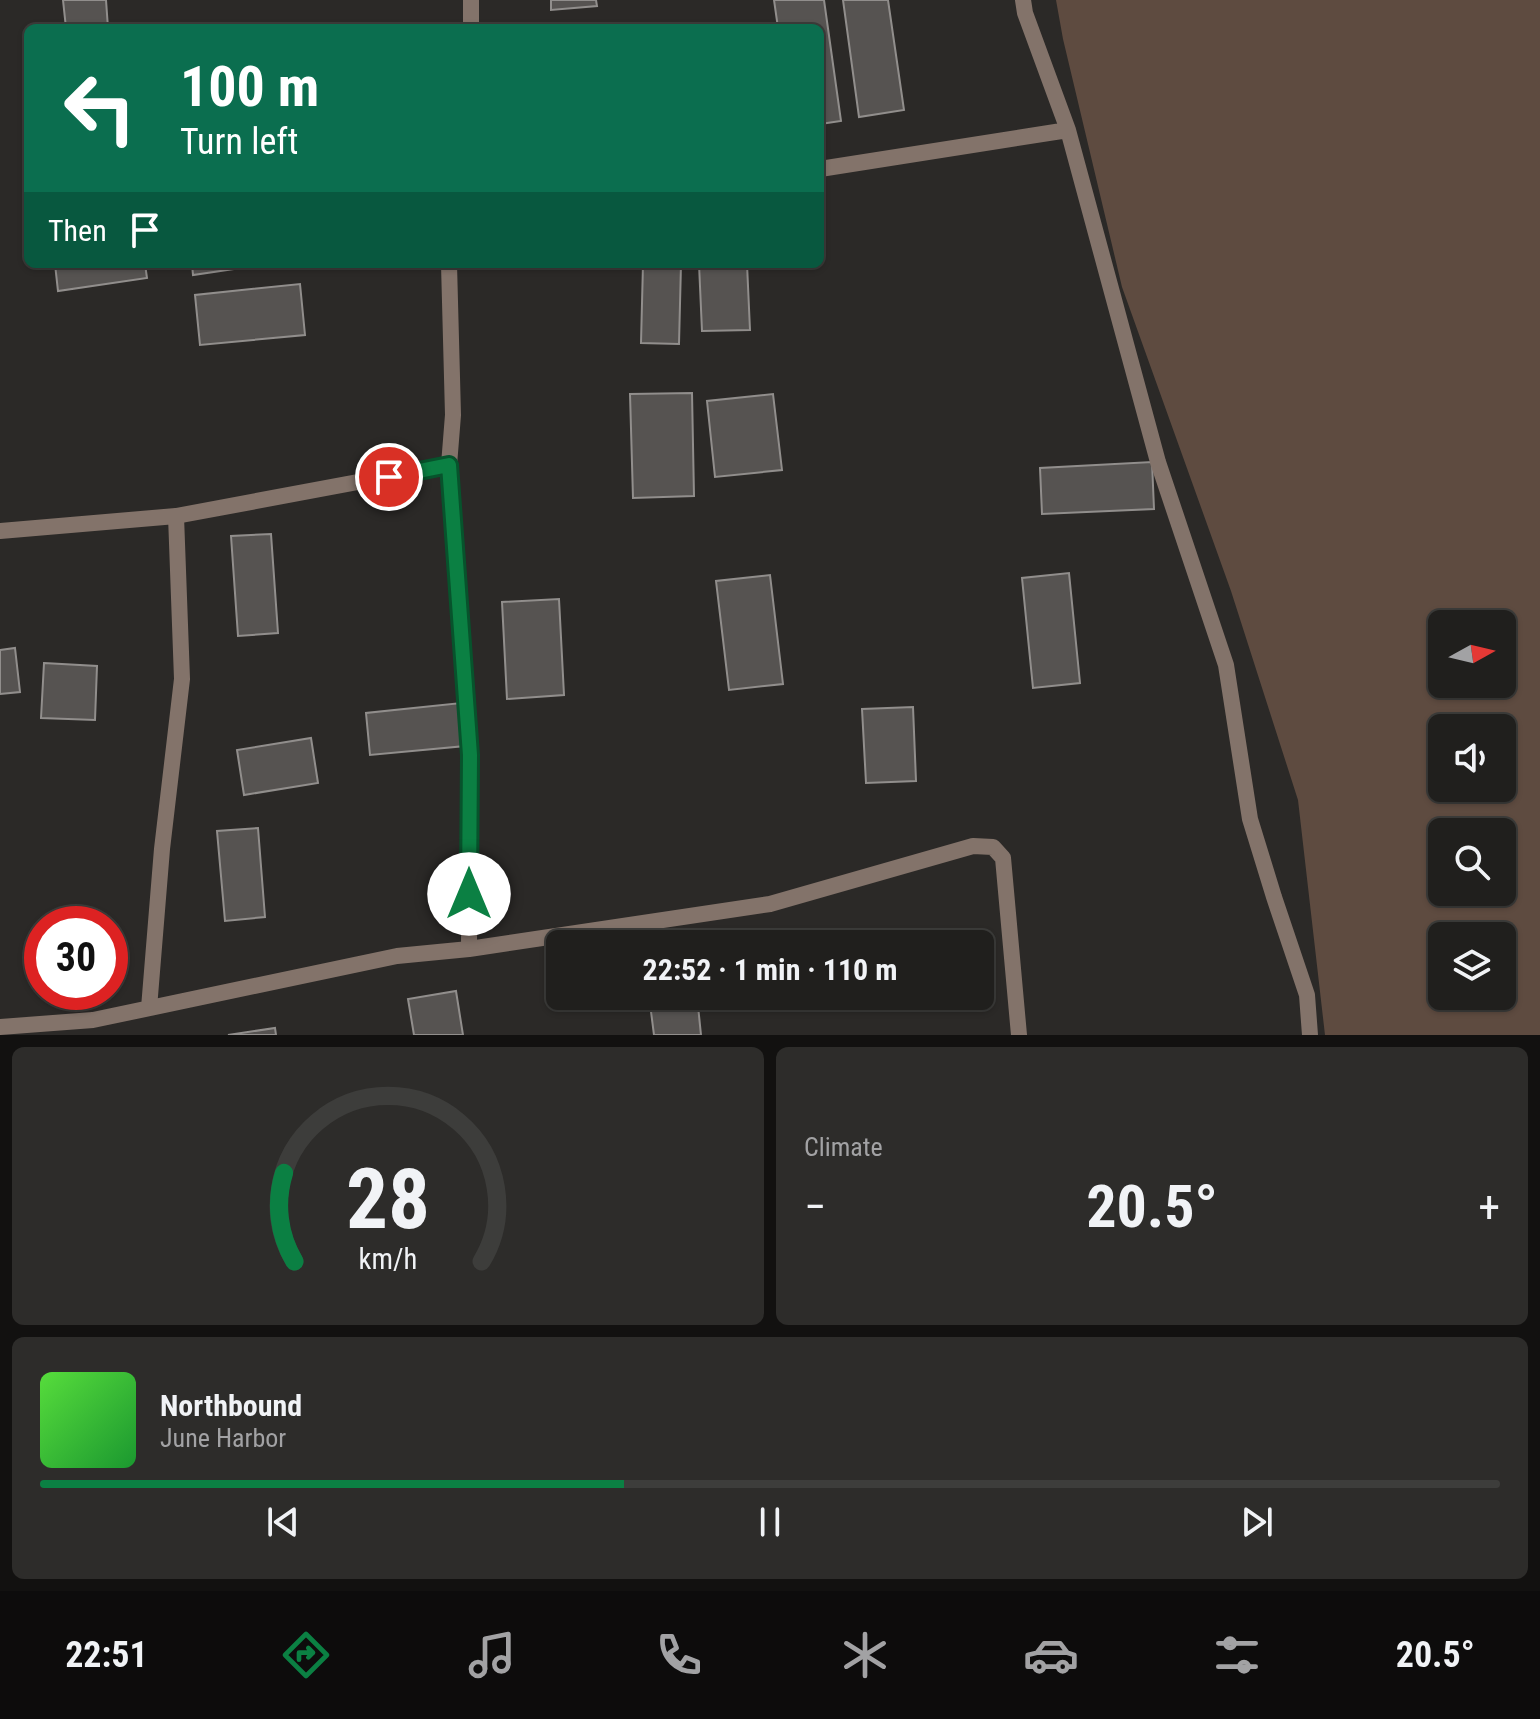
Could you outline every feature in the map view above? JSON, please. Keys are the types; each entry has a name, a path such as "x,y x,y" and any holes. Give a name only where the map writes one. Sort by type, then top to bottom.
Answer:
{"street":[{"path":"471,0 471,24"},
{"path":"1023,0 1068,130 1158,462 1226,665 1250,819 1307,995 1310,1035"},
{"path":"824,168 1068,130"},
{"path":"449,268 453,415 449,465 470,755 469,949"},
{"path":"0,531 176,516 449,465"},
{"path":"149,1008 162,849 182,679 176,516"},
{"path":"0,1027 93,1020 397,956 469,949 770,904 973,846 993,847 1003,858 1019,1035"}],"shaded area":[{"path":"1056,0 1540,0 1540,1035 1325,1035 1298,800 1231,591 1122,287"}],"building":[{"path":"63,0 106,0 108,24 66,24"},
{"path":"551,0 596,0 597,6 551,10"},
{"path":"774,0 824,0 841,121 824,123 824,24 777,24"},
{"path":"843,0 888,0 904,110 859,117"},
{"path":"55,268 146,268 147,278 58,291"},
{"path":"192,268 241,268 193,275"},
{"path":"643,268 681,268 679,344 641,343"},
{"path":"699,268 747,268 750,330 702,331"},
{"path":"300,284 305,335 200,345 195,295"},
{"path":"692,393 694,496 633,498 630,394"},
{"path":"773,394 782,470 715,477 707,401"},
{"path":"1152,462 1154,509 1042,514 1040,468"},
{"path":"271,534 278,633 238,636 231,536"},
{"path":"1069,573 1080,683 1033,688 1022,578"},
{"path":"770,575 783,684 729,690 716,581"},
{"path":"559,599 564,695 507,699 502,602"},
{"path":"15,648 20,692 0,694 0,650"},
{"path":"44,663 97,666 95,720 41,718"},
{"path":"461,703 465,746 370,755 366,713"},
{"path":"913,707 916,781 866,783 862,709"},
{"path":"311,738 318,783 244,795 237,750"},
{"path":"258,828 265,917 225,921 217,831"},
{"path":"456,991 463,1035 414,1035 408,999"},
{"path":"651,1010 698,1010 701,1035 654,1035"},
{"path":"275,1028 276,1035 228,1035"}],"route":[{"path":"389,477 449,465 470,755 469,894"}]}
